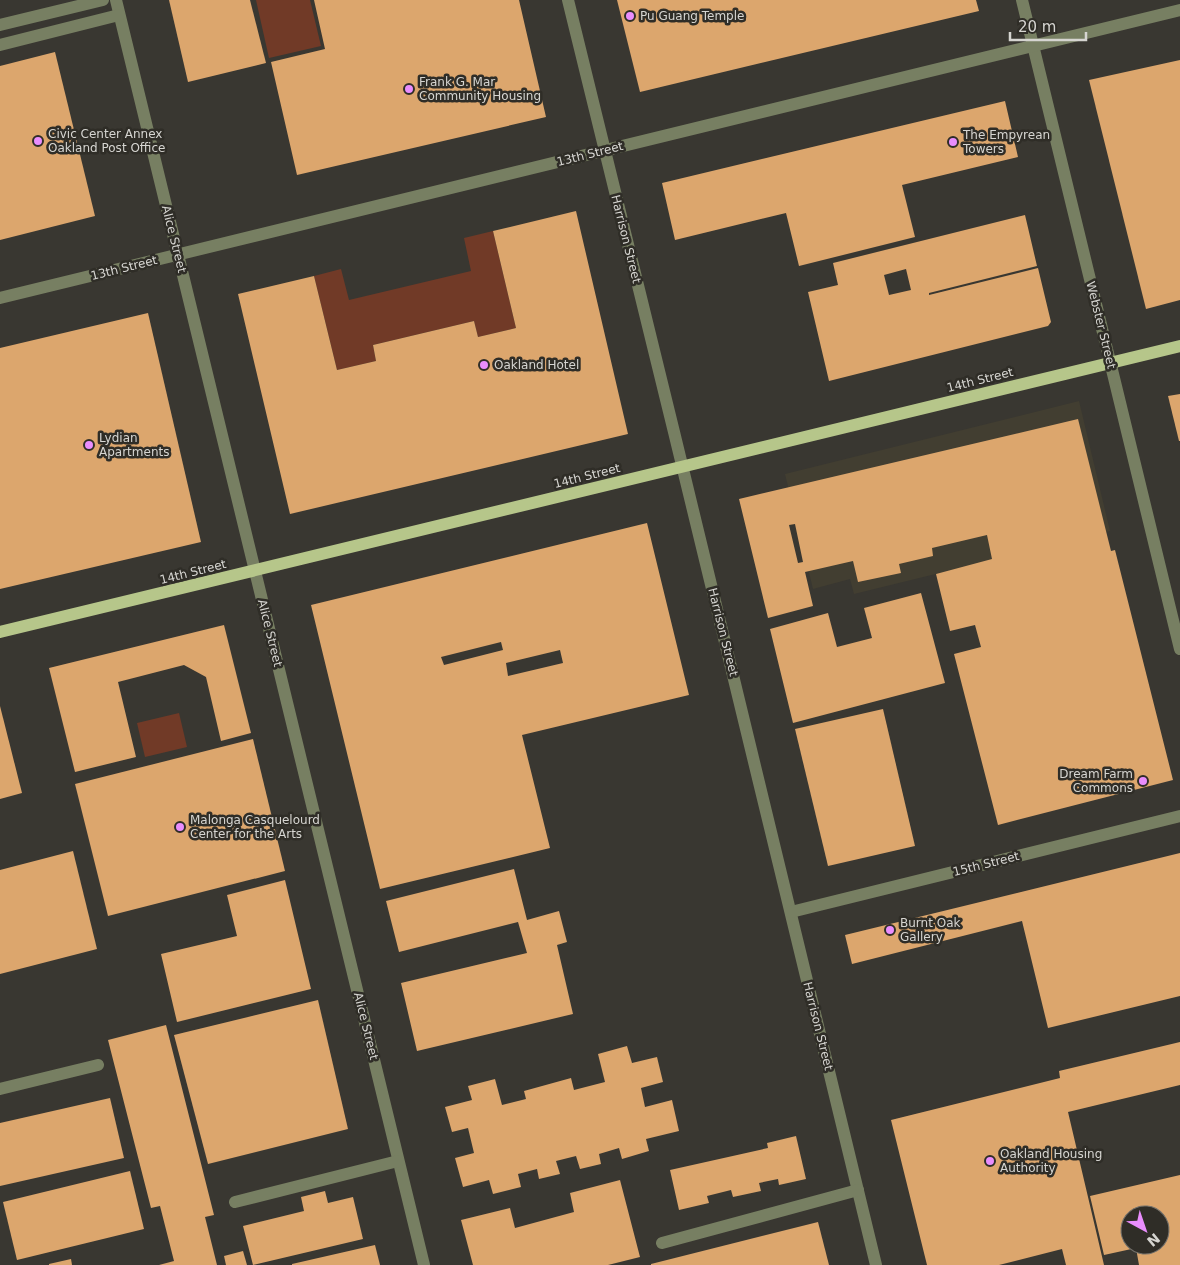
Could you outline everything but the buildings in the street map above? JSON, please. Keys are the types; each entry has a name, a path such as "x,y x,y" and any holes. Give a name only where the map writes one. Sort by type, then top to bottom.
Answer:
{"main road":[{"name":"14th Street","path":"0,632 1180,346"}],"street":[{"path":"0,25 103,0"},
{"name":"Alice Street","path":"116,0 424,1265"},
{"name":"Harrison Street","path":"568,0 876,1265"},
{"name":"Webster Street","path":"1022,0 1180,650"},
{"name":"13th Street","path":"0,298 1180,10"},
{"path":"0,45 119,14"},
{"name":"15th Street","path":"791,912 1180,816"},
{"path":"0,1089 98,1065"},
{"path":"235,1202 398,1161"},
{"path":"662,1243 858,1190"}],"shaded area":[{"path":"256,0 310,0 321,46 269,58"},
{"path":"493,231 516,328 478,337 474,321 373,345 376,361 337,370 314,276 341,269 349,300 471,271 464,238"},
{"path":"1079,401 1110,531 854,594 850,579 813,589 785,474"},
{"path":"179,713 187,747 145,757 137,723"}],"place":[{"name":"Pu Guang Temple","path":"630,16"},
{"name":"Frank G. Mar Community Housing","path":"409,89"},
{"name":"Civic Center Annex Oakland Post Office","path":"38,141"},
{"name":"The Empyrean Towers","path":"953,142"},
{"name":"Oakland Hotel","path":"484,365"},
{"name":"Lydian Apartments","path":"89,445"},
{"name":"Dream Farm Commons","path":"1143,781"},
{"name":"Malonga Casquelourd Center for the Arts","path":"180,827"},
{"name":"Burnt Oak Gallery","path":"890,930"},
{"name":"Oakland Housing Authority","path":"990,1161"}]}
